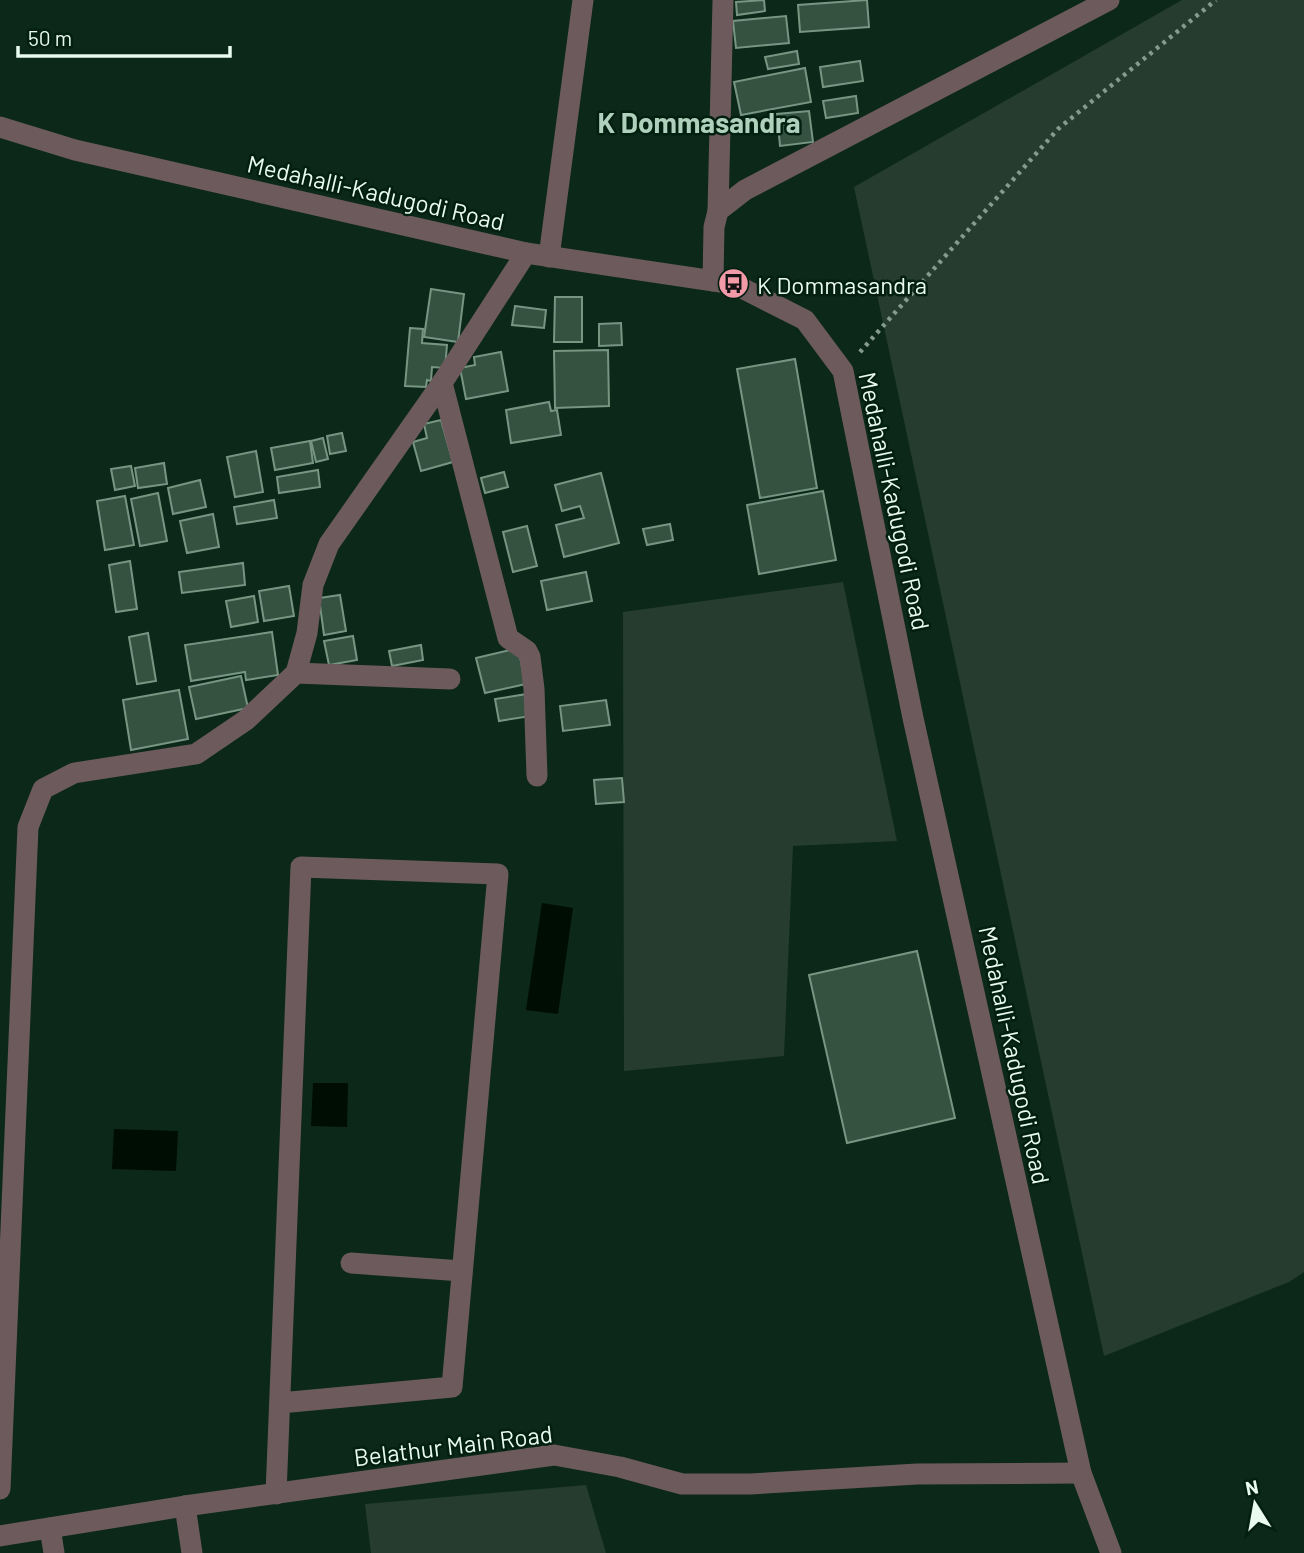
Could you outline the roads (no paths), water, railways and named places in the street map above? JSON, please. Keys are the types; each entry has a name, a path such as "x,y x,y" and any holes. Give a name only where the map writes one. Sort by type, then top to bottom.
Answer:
{"street":[{"path":"549,257 583,0"},
{"path":"713,281 714,226 718,211 723,0"},
{"path":"718,211 745,190 1109,0"},
{"name":"Medahalli-Kadugodi Road","path":"0,127 75,150 526,253 734,284 805,320 843,371 914,718 1080,1474"},
{"path":"0,1489 28,827 43,789 74,772 196,754 246,719 296,673 307,633 313,585 329,544 442,383 526,253"},
{"path":"442,383 508,638 527,651 530,657 534,689 537,776"},
{"path":"296,673 450,680"},
{"path":"276,1494 279,1403 301,867 498,874 452,1387 279,1403"},
{"path":"351,1264 462,1271"},
{"name":"Belathur Main Road","path":"0,1536 185,1506 554,1455 620,1467 682,1483 750,1484 918,1474 1080,1474"},
{"path":"1080,1474 1111,1553"},
{"path":"185,1506 192,1553"},
{"path":"50,1528 54,1553"}],"place":[{"name":"K Dommasandra","path":"734,284"}],"district":[{"name":"K Dommasandra","path":"699,122"}]}
